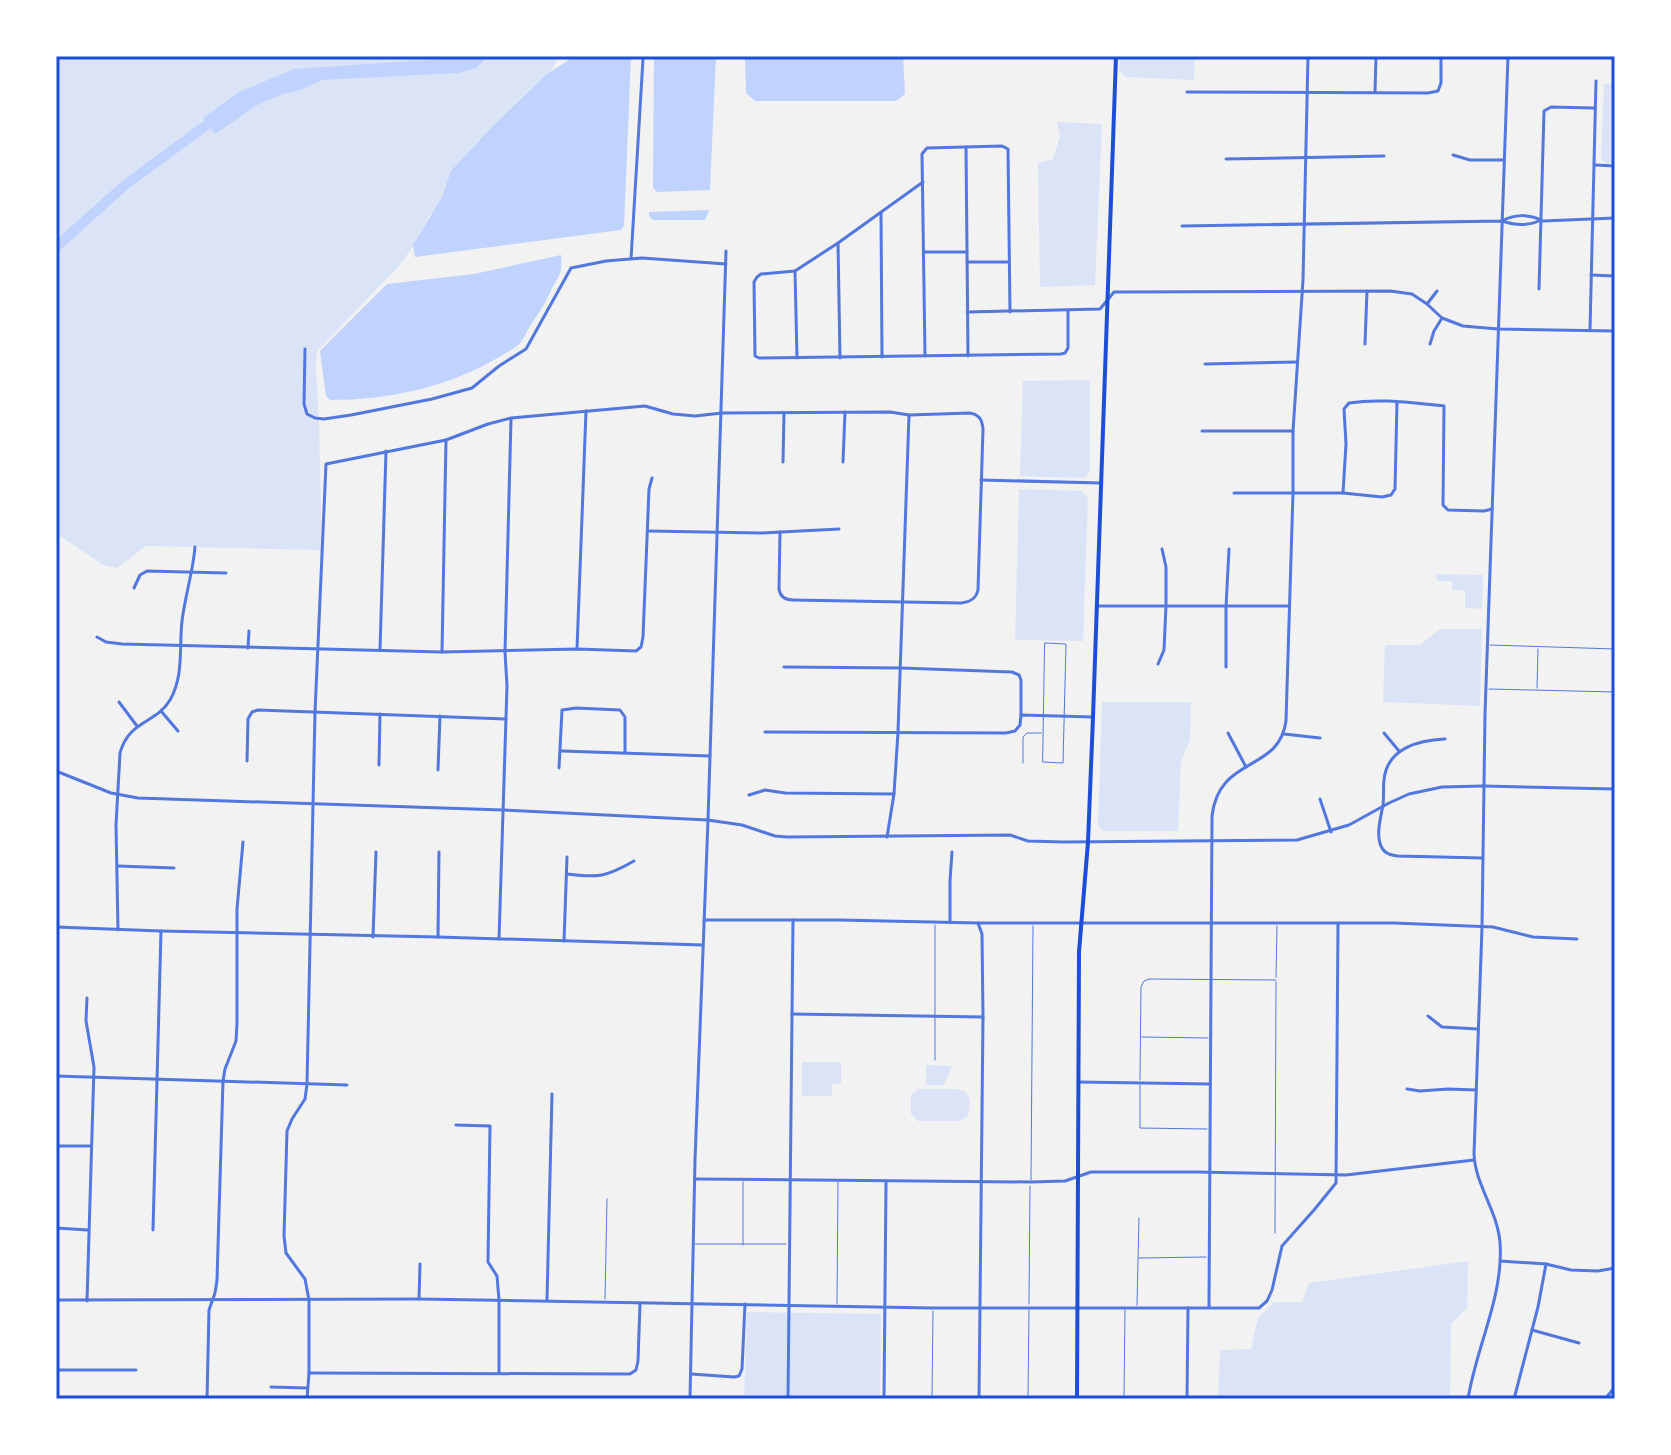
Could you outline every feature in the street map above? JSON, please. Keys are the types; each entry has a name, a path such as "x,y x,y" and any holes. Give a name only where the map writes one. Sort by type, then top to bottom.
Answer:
{"main road":[{"path":"1077,1399 1081,922 1088,842 1116,56"}],"street":[{"path":"1209,1307 1212,816 1217,794 1228,779 1271,752 1284,734 1286,721 1293,431 1305,224 1308,56"},
{"path":"1375,93 1376,56"},
{"path":"1187,92 1438,91 1441,56"},
{"path":"1468,1399 1500,1261 1500,1242 1494,1215 1474,1160 1487,645 1508,56"},
{"path":"631,259 643,59"},
{"path":"1590,330 1596,81"},
{"path":"1539,289 1544,111 1551,107 1594,108"},
{"path":"966,146 968,356"},
{"path":"925,356 922,156 929,147 1005,146 1008,149 1010,312"},
{"path":"1453,155 1470,160 1504,160"},
{"path":"1226,159 1384,156"},
{"path":"1595,165 1615,166"},
{"path":"923,182 795,271 761,274 755,279 754,355 759,358 840,358 1065,353 1068,310"},
{"path":"881,212 882,357"},
{"path":"1502,221 1510,216 1534,216 1541,220"},
{"path":"1182,226 1502,221 1533,224 1541,220 1615,218"},
{"path":"838,243 840,358"},
{"path":"690,1399 726,251"},
{"path":"924,252 967,252"},
{"path":"305,349 304,404 307,414 315,418 351,415 432,399 472,388 521,353 530,344 571,268 606,261 659,258 726,264"},
{"path":"967,262 1009,262"},
{"path":"795,271 797,358"},
{"path":"1591,275 1615,276"},
{"path":"1365,344 1367,291"},
{"path":"1427,304 1437,291"},
{"path":"967,312 1100,309 1114,292 1407,292 1442,318 1463,326 1615,331"},
{"path":"1430,344 1442,318"},
{"path":"1205,364 1297,362"},
{"path":"1343,493 1346,444 1344,409 1349,403 1368,400 1444,406 1443,505 1448,510 1492,509"},
{"path":"1234,493 1391,495 1395,489 1397,401"},
{"path":"307,1399 309,1300 305,1279 290,1260 284,1244 287,1131 305,1099 307,1084 315,712 326,464 446,440 511,418 645,406 695,416 722,413 890,412 909,415 970,413 980,418 983,429 978,590 972,601 785,599 779,589 780,532"},
{"path":"577,649 586,411"},
{"path":"843,462 845,412"},
{"path":"783,462 784,413"},
{"path":"887,837 894,794 898,732 909,415"},
{"path":"499,939 511,418"},
{"path":"1202,431 1293,431"},
{"path":"442,652 446,440"},
{"path":"380,650 386,451"},
{"path":"97,637 115,644 318,650 636,651 641,647 643,633 652,478"},
{"path":"981,480 1102,483"},
{"path":"648,531 717,533 839,529"},
{"path":"118,930 117,795 121,748 137,726 161,711 176,688 182,618 195,547"},
{"path":"1158,664 1164,650 1166,605 1166,567 1162,549"},
{"path":"1226,667 1229,549"},
{"path":"134,588 138,578 147,571 226,573"},
{"path":"1097,606 1289,606"},
{"path":"248,648 249,631"},
{"path":"765,732 1006,733 1015,731 1020,725 1021,680 1019,675 1012,672 784,667"},
{"path":"119,702 137,726"},
{"path":"559,768 562,710 620,710 625,717 625,752"},
{"path":"161,711 178,731"},
{"path":"247,761 248,719 252,712 506,719"},
{"path":"379,765 380,714"},
{"path":"1021,715 1093,717"},
{"path":"438,770 440,716"},
{"path":"1228,733 1246,767"},
{"path":"1384,733 1399,751"},
{"path":"1284,734 1320,738"},
{"path":"1445,739 1422,741 1399,751 1385,772 1382,849 1398,856 1482,858"},
{"path":"560,750 710,756"},
{"path":"56,771 117,795 154,799 708,820 787,837 1010,835 1028,841 1088,842 1287,841 1331,832 1409,794 1428,789 1483,786 1615,789"},
{"path":"749,795 765,790 894,794"},
{"path":"1320,799 1331,832"},
{"path":"207,1399 209,1310 217,1280 223,1081 236,1041 238,888 243,842"},
{"path":"373,937 376,852"},
{"path":"438,937 439,852"},
{"path":"950,922 952,852"},
{"path":"564,941 567,857"},
{"path":"567,874 599,877 634,861"},
{"path":"118,866 174,868"},
{"path":"704,920 1394,923 1482,927 1533,937 1577,939"},
{"path":"788,1399 793,920"},
{"path":"978,923 982,934 983,1017 979,1399"},
{"path":"56,1300 547,1300 933,1308 1253,1308 1264,1305 1272,1290 1282,1246 1335,1186 1338,924"},
{"path":"56,927 703,945"},
{"path":"153,1230 161,931"},
{"path":"87,998 86,1021 94,1058 87,1301"},
{"path":"792,1014 983,1017"},
{"path":"1428,1016 1442,1027 1478,1029"},
{"path":"56,1076 347,1085"},
{"path":"1078,1082 1210,1084"},
{"path":"1407,1089 1476,1090"},
{"path":"547,1300 552,1094"},
{"path":"456,1125 490,1126 488,1262 497,1276 499,1373"},
{"path":"56,1146 91,1146"},
{"path":"695,1179 1031,1182 1065,1181 1091,1172 1336,1175 1474,1160"},
{"path":"884,1399 886,1181"},
{"path":"56,1228 89,1230"},
{"path":"1500,1261 1546,1264 1571,1270 1615,1268"},
{"path":"419,1299 420,1264"},
{"path":"1514,1399 1546,1264"},
{"path":"309,1373 633,1373 638,1361 640,1303"},
{"path":"691,1374 739,1376 742,1369 745,1304"},
{"path":"1187,1399 1188,1308"},
{"path":"1532,1330 1579,1343"},
{"path":"56,1370 136,1370"},
{"path":"271,1387 307,1388"},
{"path":"1605,1399 1615,1387"}],"lane":[{"path":"1045,643 1066,644 1064,716 1063,763 1043,762 1045,643"},
{"path":"1487,645 1615,649"},
{"path":"1537,690 1538,647"},
{"path":"1486,689 1615,692"},
{"path":"1023,763 1023,737 1027,733 1044,733"},
{"path":"935,922 935,1060"},
{"path":"1028,1399 1033,923"},
{"path":"1275,1233 1277,924"},
{"path":"1210,1129 1140,1128 1141,987 1149,979 1276,980"},
{"path":"1140,1037 1211,1038"},
{"path":"743,1179 743,1245"},
{"path":"837,1306 838,1179"},
{"path":"605,1302 607,1199"},
{"path":"1137,1307 1139,1218"},
{"path":"693,1244 791,1244"},
{"path":"1139,1258 1209,1257"},
{"path":"1124,1399 1125,1307"},
{"path":"932,1399 933,1308"}],"shaded area":[{"path":"56,56 560,56 550,73 466,165 399,266 317,351 322,550 146,546 117,568 103,565 56,533"},
{"path":"1120,56 1195,56 1194,80 1126,77 1119,71"},
{"path":"1615,83 1615,164 1605,163 1601,157 1604,84"},
{"path":"1057,122 1102,124 1095,285 1040,287 1038,163 1053,159 1060,136"},
{"path":"1090,380 1090,472 1084,478 1020,476 1023,381"},
{"path":"1019,489 1082,491 1088,498 1083,641 1015,640"},
{"path":"1436,574 1483,575 1482,609 1465,608 1465,590 1452,590 1452,581 1437,581"},
{"path":"1440,629 1482,629 1480,706 1383,702 1385,645 1420,645"},
{"path":"1102,702 1191,702 1190,740 1181,761 1178,831 1103,831 1098,825"},
{"path":"802,1062 841,1062 841,1084 832,1084 832,1096 802,1096"},
{"path":"926,1065 952,1066 944,1085 926,1085"},
{"path":"919,1089 957,1089 966,1092 970,1100 968,1116 961,1121 918,1121 911,1114 911,1095"},
{"path":"1468,1261 1467,1308 1451,1324 1450,1399 1218,1399 1220,1350 1251,1349 1258,1318 1274,1302 1302,1302 1309,1283"},
{"path":"747,1312 881,1314 880,1399 744,1399"}],"water":[{"path":"446,56 489,56 476,68 458,73 322,80 257,105 215,134 203,118 239,92 294,69 443,59"},
{"path":"575,56 631,56 624,226 621,230 415,257 413,245 442,197 451,171 547,74"},
{"path":"654,56 716,56 710,190 657,192 653,188"},
{"path":"745,56 903,56 905,94 896,101 755,101 746,93"},
{"path":"709,210 705,220 653,220 649,216 649,212"},
{"path":"561,255 560,273 545,303 521,342 501,356 461,376 418,390 352,399 330,400 326,396 320,351 387,284 474,274"}],"waterway":[{"path":"56,247 125,185 208,124 211,118 218,118"}]}
